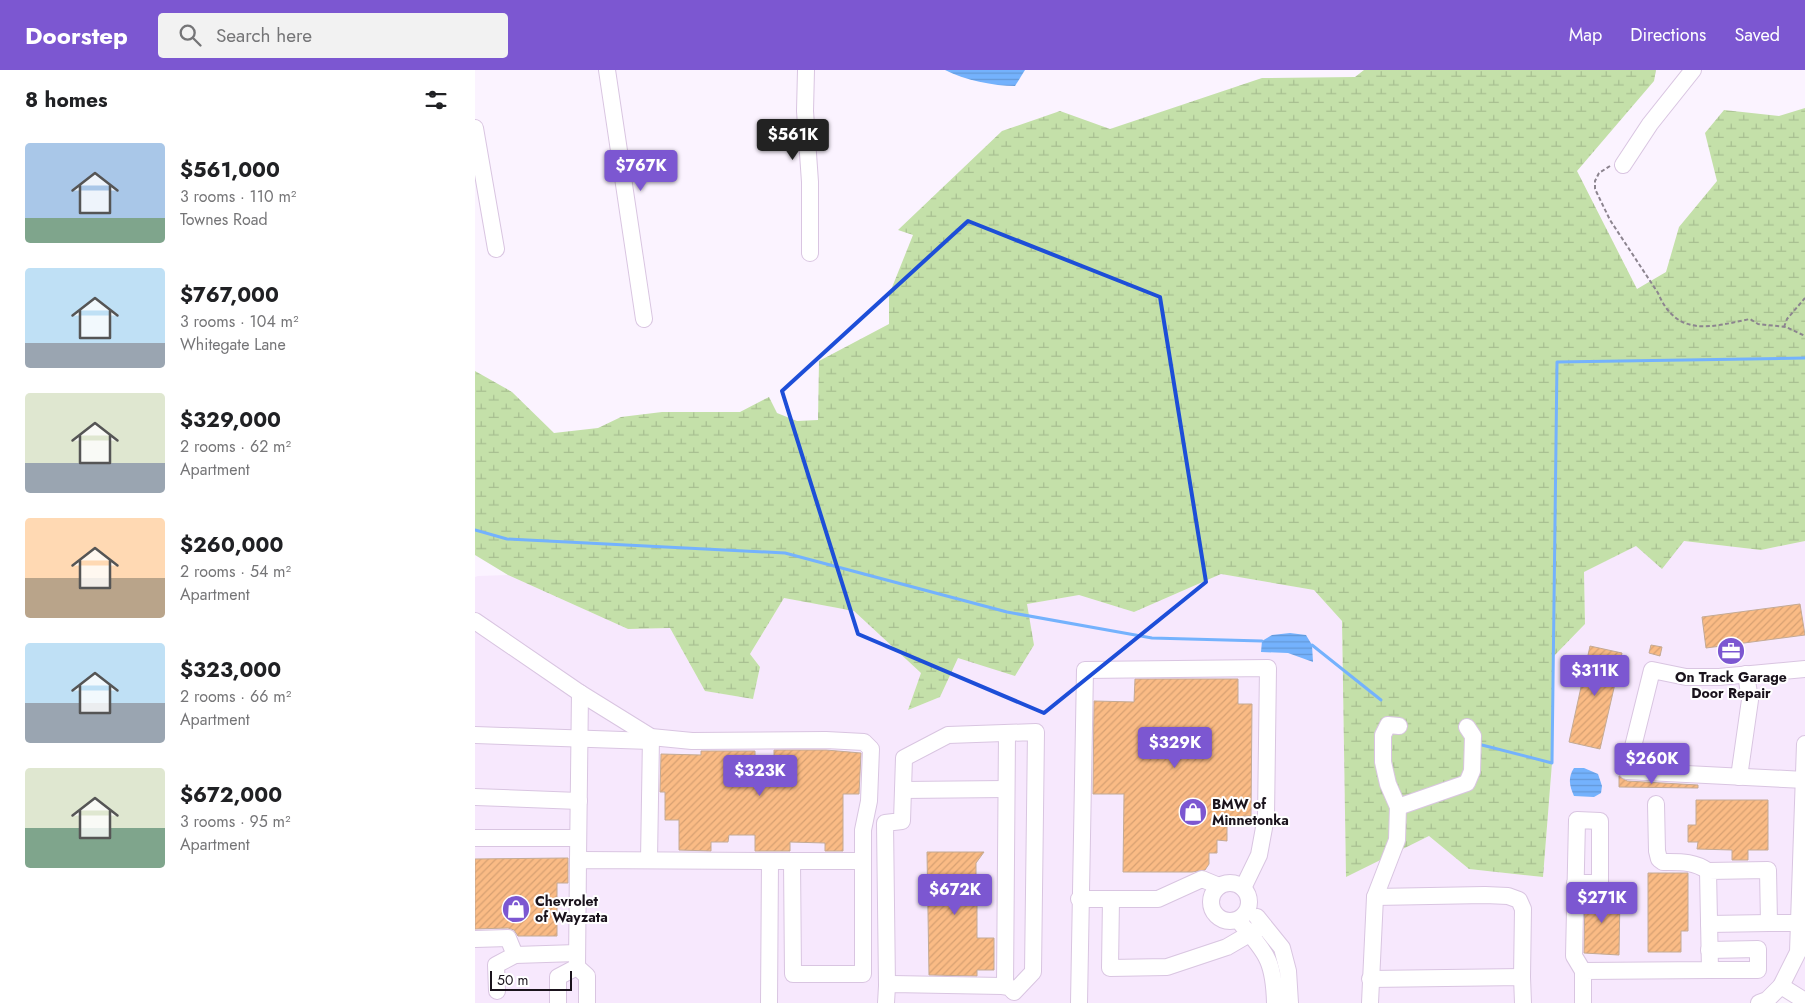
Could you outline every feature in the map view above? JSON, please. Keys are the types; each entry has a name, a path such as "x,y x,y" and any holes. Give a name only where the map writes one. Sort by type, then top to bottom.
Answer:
{"street":[{"path":"607,70 644,318"},
{"path":"806,70 805,110 810,182 810,253"},
{"path":"1623,165 1650,124 1693,70"},
{"path":"475,128 496,249"},
{"path":"475,621 651,739"},
{"path":"1079,1003 1079,899 1085,670 1268,668 1266,816 1259,855 1243,888"},
{"path":"1804,780 1627,771 1652,670 1686,676 1719,677 1805,669"},
{"path":"1739,777 1750,700 1746,674"},
{"path":"581,693 577,960 587,976 587,1003"},
{"path":"1370,1003 1375,897 1397,840 1398,808 1388,784 1383,762 1383,735 1388,725 1399,726"},
{"path":"1398,808 1467,783 1472,771 1473,736 1467,727"},
{"path":"886,1003 885,823 902,821 904,758 948,734 1035,732 1033,972 1011,994 892,984 887,986"},
{"path":"1007,733 1006,789 1011,994"},
{"path":"475,735 580,739 692,741 826,740 864,742 871,749 869,801 863,830 863,974 793,974 792,861"},
{"path":"649,860 651,739"},
{"path":"1759,1003 1767,1000 1781,986 1798,952 1803,923 1805,744"},
{"path":"903,790 1006,789"},
{"path":"475,797 579,801"},
{"path":"1657,804 1659,858 1663,862 1689,862 1709,870 1768,870 1769,923"},
{"path":"475,838 578,838"},
{"path":"578,860 863,861"},
{"path":"769,1003 770,861"},
{"path":"1709,870 1710,970"},
{"path":"1079,899 1158,899 1202,879 1219,886 1232,883 1243,888 1249,900 1256,929 1270,962 1274,979 1275,1003"},
{"path":"1575,883 1574,956 1583,971 1583,1003"},
{"path":"1219,886 1212,896 1212,908 1219,918 1237,920 1256,929 1281,948 1288,971 1290,1003"},
{"path":"1375,897 1485,895 1508,896 1519,900 1523,909 1523,1003"},
{"path":"1111,899 1111,968 1167,967 1227,947 1256,929"},
{"path":"1237,920 1246,912 1249,906"},
{"path":"1709,924 1803,923"},
{"path":"475,939 508,938 515,955"},
{"path":"1583,971 1758,970 1758,949 1709,950"},
{"path":"497,991 496,965 515,955 577,960"},
{"path":"558,1003 558,977 577,960"},
{"path":"1370,979 1522,977"},
{"path":"1781,986 1805,1001"}],"path":[{"path":"1623,165 1609,166 1599,173 1595,181 1595,189 1610,220 1658,294 1663,307 1689,327 1708,327 1749,319 1758,324 1785,327 1805,336"},
{"path":"1785,327 1787,319 1805,298"}],"highlighted area":[{"path":"968,221 1160,297 1206,582 1044,713 858,634 782,391"}],"shaded area":[{"path":"1684,541 1761,550 1805,541 1805,1001 1782,986 1759,1003 475,1003 475,577 508,575 628,629 670,628 705,691 753,699 760,667 750,654 784,598 854,611 921,673 908,710 940,697 958,658 1034,645 1026,604 1079,595 1134,612 1221,574 1314,590 1342,621 1346,876 1429,836 1469,869 1543,877 1552,763 1553,657 1585,624 1584,572 1636,546"}],"green space":[{"path":"1364,70 1656,70 1654,81 1577,171 1637,289 1666,272 1679,227 1717,181 1705,133 1724,110 1779,116 1805,108 1805,541 1761,550 1684,541 1662,569 1636,546 1584,572 1585,624 1553,657 1552,763 1543,877 1469,869 1429,836 1346,877 1342,621 1314,590 1221,574 1134,612 1079,595 1027,604 1034,645 1015,676 958,658 940,697 908,710 921,673 854,611 784,598 750,654 760,667 753,699 705,691 670,628 628,629 508,575 475,555 475,371 512,392 554,433 598,428 621,417 662,412 740,412 769,397 777,413 797,421 818,420 819,361 889,324 889,295 913,235 898,230 1002,131 1060,111 1110,129 1262,78 1355,77"}],"water":[{"path":"945,70 1025,70 1015,86 979,82"},
{"path":"1290,633 1306,635 1312,645 1313,662 1288,653 1261,652 1262,641 1272,635"},
{"path":"1574,768 1584,768 1598,774 1602,786 1601,793 1594,797 1574,796 1570,781"}],"building":[{"path":"1800,604 1805,635 1706,648 1702,617"},
{"path":"1651,645 1662,647 1660,656 1649,653"},
{"path":"1590,646 1622,653 1600,749 1569,742"},
{"path":"1135,679 1238,679 1238,704 1252,704 1251,816 1243,816 1243,822 1227,821 1227,841 1217,840 1217,853 1209,853 1209,864 1205,870 1192,872 1123,872 1124,794 1093,794 1094,701 1134,702"},
{"path":"774,750 826,750 861,753 859,794 843,794 843,851 825,851 825,843 790,842 790,851 755,851 755,835 729,835 728,842 711,842 711,851 679,850 679,820 665,820 665,792 660,792 661,754 701,755 701,751 755,751 755,756 774,756"},
{"path":"1619,776 1627,781 1698,785 1698,788 1619,787"},
{"path":"1696,800 1768,800 1768,850 1748,850 1748,860 1732,860 1732,850 1697,849 1698,842 1688,842 1688,825 1696,825"},
{"path":"927,852 984,852 976,863 976,894 979,895 980,904 977,904 977,938 994,938 994,970 977,970 977,976 929,975"},
{"name":"Chevrolet of Wayzata","path":"568,858 568,883 557,883 557,936 518,936 514,930 508,928 475,929 475,859"},
{"path":"1648,873 1688,873 1688,931 1681,931 1681,952 1648,952"},
{"path":"1585,893 1620,893 1619,955 1584,953"}],"waterway":[{"path":"1478,744 1552,763 1557,362 1805,358"},
{"path":"475,530 507,539 785,553 1007,612 1152,638 1262,641"},
{"path":"1312,645 1381,700"}],"place":[{"name":"On Track Garage Door Repair","path":"1731,651"},
{"name":"BMW of Minnetonka","path":"1193,812"},
{"name":"Chevrolet of Wayzata","path":"516,909"}]}
